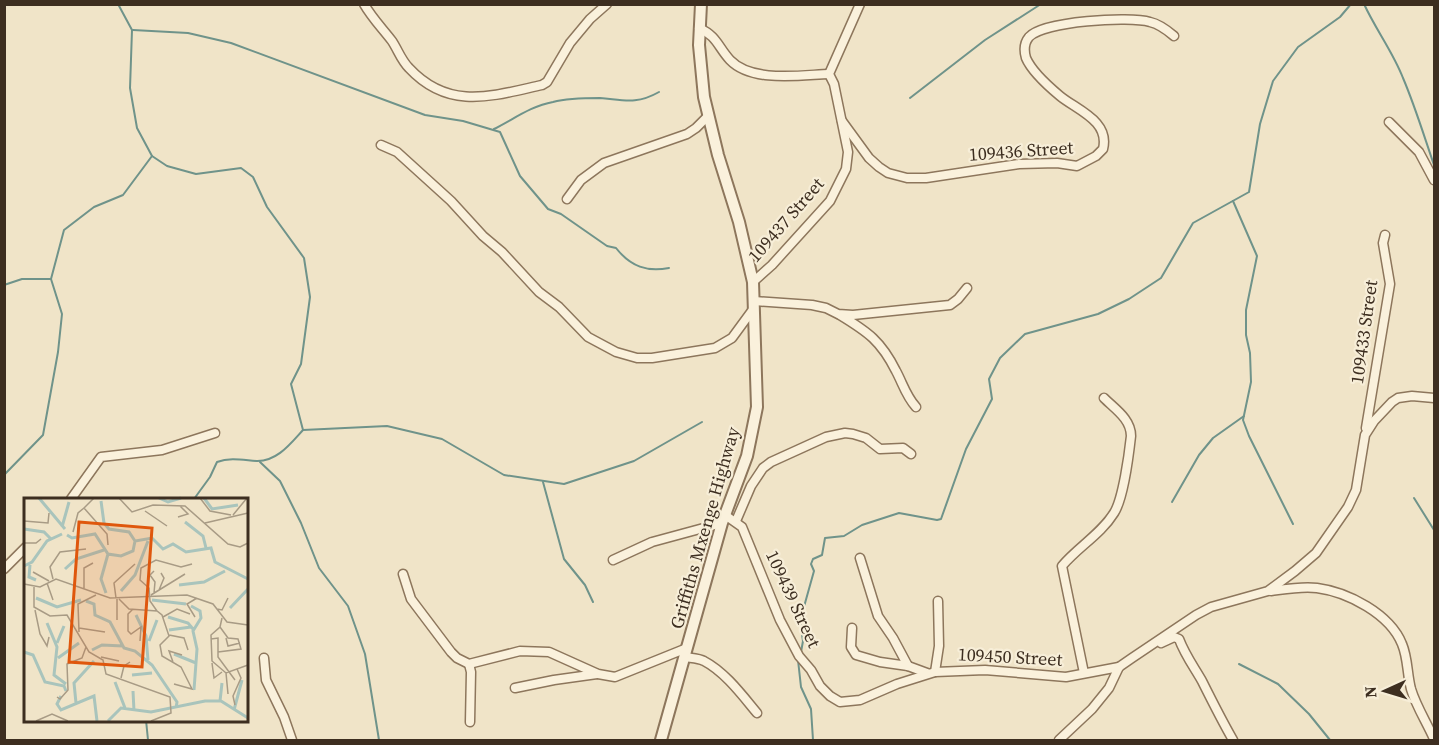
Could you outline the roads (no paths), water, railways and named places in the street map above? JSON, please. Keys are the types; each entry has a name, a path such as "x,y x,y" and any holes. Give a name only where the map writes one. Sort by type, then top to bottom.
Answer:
{"street":[{"path":"364,4 374,21 392,41 402,60 425,82 446,94 485,96 542,85 547,82 570,43 590,19 608,4"},
{"name":"Griffiths Mxenge Highway","path":"661,741 723,519 747,456 757,407 753,282 739,222 708,116 700,65 701,4"},
{"path":"699,28 713,36 729,59 746,70 776,76 829,74 858,9"},
{"name":"109436 Street","path":"842,121 869,158 888,173 896,176 926,178 1026,164 1057,163 1077,166 1096,156 1103,148 1103,133 1095,121 1059,95 1029,64 1024,49 1029,37 1034,32 1070,23 1122,20 1152,22 1174,36"},
{"name":"109437 Street","path":"753,282 830,201 849,160 834,84 829,74"},
{"path":"567,199 581,180 604,163 687,134 708,116"},
{"path":"1389,122 1419,152 1434,180"},
{"path":"381,145 397,152 451,201 538,292 559,307 579,329 599,345 637,358 652,358 715,348 732,338 754,304 812,305 826,308 871,334 894,367 903,390 916,407"},
{"name":"109433 Street","path":"1268,591 1309,559 1334,530 1356,490 1390,284 1383,243 1385,235"},
{"path":"838,314 862,314 950,305 967,288"},
{"path":"1365,435 1383,411 1398,398 1412,396 1434,398"},
{"name":"109450 Street","path":"1084,673 1062,566 1115,513 1120,496 1131,430 1126,419 1104,398"},
{"path":"72,498 100,457 162,450 215,433"},
{"path":"613,560 652,542 723,519 736,521 751,486 763,468 771,462 826,437 845,433 853,434 866,438 880,449 903,448 911,454"},
{"name":"109439 Street","path":"736,521 747,537 791,642 820,686 830,696 840,702 860,700 931,672"},
{"path":"4,569 24,549"},
{"path":"860,558 878,616 908,666"},
{"path":"403,574 411,599 456,658 468,664 520,651 549,652 598,674 615,677 686,652 704,661 728,680 757,712"},
{"path":"1059,741 1103,695 1119,667 1183,622 1210,607 1268,591 1298,588 1326,590 1361,604 1384,619 1402,643 1412,692 1434,739"},
{"path":"852,628 851,647 856,655 931,672 939,630 938,601"},
{"path":"1141,652 1171,638 1179,639 1185,655 1197,672 1233,741"},
{"path":"264,658 266,680 284,717 292,741"},
{"path":"468,664 471,672 470,722"},
{"name":"109450 Street","path":"931,672 985,670 1066,677 1119,667"},
{"path":"515,688 598,674"}],"waterway":[{"path":"118,4 132,30 130,88 137,128 152,156 167,166 196,174 241,168 253,177 267,207 304,258 310,297 301,364 291,384 303,430 283,451 271,458 256,461 232,459 217,462 210,477 195,498"},
{"path":"910,98 985,40 1041,4"},
{"path":"801,652 803,641 800,621 814,571 811,564 813,559 822,555 825,538 844,536 862,525 899,513 941,519 966,449 992,399 989,379 1000,358 1025,334 1098,314 1129,299 1161,278 1193,223 1249,192 1260,124 1273,81 1298,47 1340,17 1351,4"},
{"path":"1364,4 1399,68 1434,165"},
{"path":"133,30 188,33 231,43 425,115 463,121 500,132 520,176 548,209 561,214 607,246 616,248 628,260 640,267 669,268"},
{"path":"494,129 545,104 576,98 637,100 659,92"},
{"path":"4,475 43,435 58,352 62,314 51,279 64,230 94,207 123,195 152,156"},
{"path":"1233,201 1257,256 1246,310 1251,382 1243,420 1293,524"},
{"path":"4,285 22,279 51,279"},
{"path":"1172,502 1199,455 1213,438 1244,416"},
{"path":"303,430 387,426 442,439 504,475 564,484 634,461 702,422"},
{"path":"260,462 280,481 301,523 319,568 348,606 365,654 379,740"},
{"path":"543,482 564,559 585,585 593,602"},
{"path":"1414,498 1434,530"},
{"path":"798,660 801,687 811,709 813,740"},
{"path":"1239,664 1278,684 1309,714 1330,740"},
{"path":"146,721 148,740"}]}
